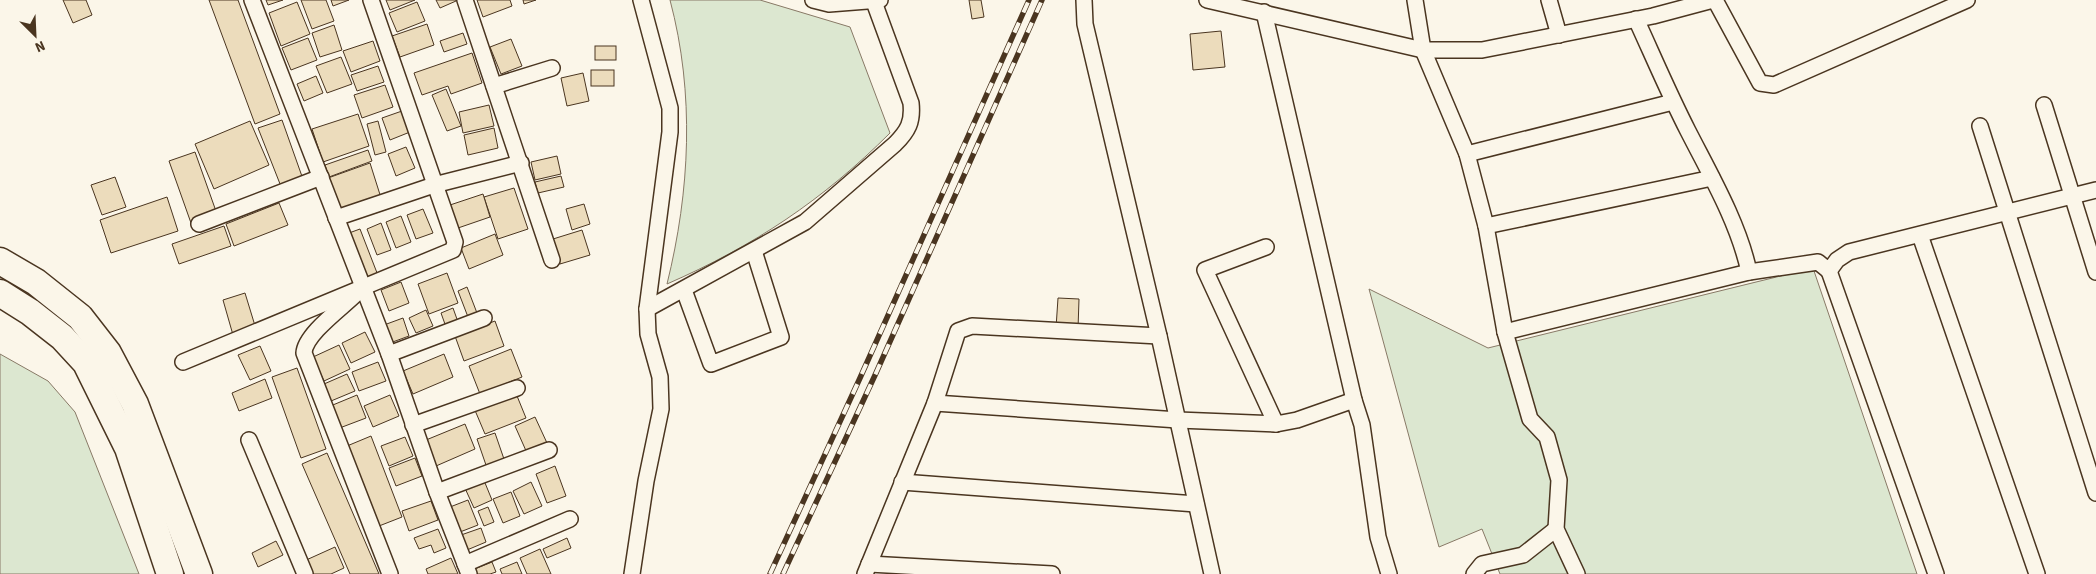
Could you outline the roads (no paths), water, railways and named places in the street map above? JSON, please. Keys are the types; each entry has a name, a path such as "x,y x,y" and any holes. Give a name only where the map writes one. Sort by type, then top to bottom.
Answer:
{"highway":[{"path":"0,261 36,282 80,317 108,353 135,404 199,574"},
{"path":"0,293 30,312 62,337 86,363 128,448 170,574"}],"street":[{"path":"252,0 389,354 437,492 467,569 570,519"},
{"path":"183,362 453,250 455,242 371,0"},
{"path":"465,0 552,260"},
{"path":"632,574 646,482 661,409 660,377 648,334 647,309 670,132 670,108 641,0"},
{"path":"647,309 805,222 895,144 907,131 912,117 911,103 877,1 829,4 813,0"},
{"path":"1084,0 1085,24 1159,336 1212,574"},
{"path":"1208,0 1423,50 1482,50 1636,19 1714,0 1760,83 1774,85 1967,0"},
{"path":"1415,0 1423,50 1467,154 1486,226 1505,332 1530,419 1547,436 1557,471 1559,480 1556,529 1577,574"},
{"path":"1549,0 1559,35"},
{"path":"1264,12 1354,400 1362,425 1378,537 1389,574"},
{"path":"1636,19 1673,102 1712,178 1745,253 1749,272"},
{"path":"494,86 552,68"},
{"path":"1467,154 1673,102"},
{"path":"2044,105 2096,272"},
{"path":"1980,126 2096,493"},
{"path":"336,218 434,185 521,163"},
{"path":"199,224 321,177"},
{"path":"1486,226 1712,178"},
{"path":"1829,271 1837,260 1848,252 2096,190"},
{"path":"1920,235 2037,574"},
{"path":"1266,247 1205,270 1276,424"},
{"path":"684,290 711,364 781,337 754,250"},
{"path":"1505,332 1749,272 1818,262 1829,271 1936,574"},
{"path":"362,288 312,336 304,348 304,353 390,574"},
{"path":"389,354 484,318"},
{"path":"1052,574 867,569 934,403 958,331 972,326 1159,336"},
{"path":"413,425 517,388"},
{"path":"934,403 1178,420 1276,424 1297,420 1354,400"},
{"path":"249,440 305,574"},
{"path":"437,492 549,450"},
{"path":"902,482 1196,504"},
{"path":"1475,574 1482,564 1523,555 1556,529"}],"railway":[{"path":"770,574 1029,0"},
{"path":"783,574 876,373 1042,0"}]}
